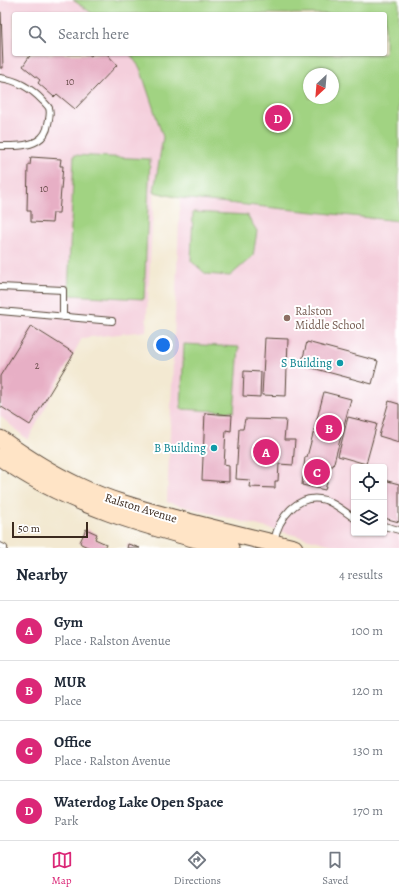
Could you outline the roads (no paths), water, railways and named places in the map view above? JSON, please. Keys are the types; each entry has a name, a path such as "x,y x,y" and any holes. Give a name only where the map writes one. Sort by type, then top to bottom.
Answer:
{"main road":[{"name":"Ralston Avenue","path":"0,439 50,472 79,487 105,497 133,507 276,546 294,548"},
{"name":"Ralston Avenue","path":"0,457 27,475 79,501 144,525 230,548"}],"lane":[{"path":"0,78 22,84 35,92 49,108 50,115 48,128 45,135 36,142 15,146 0,146"},
{"path":"0,287 63,290 63,317"},
{"path":"0,312 112,321"},
{"path":"276,546 275,536 285,514 293,506 303,501 324,500 335,505 351,516"},
{"path":"387,527 399,530"},
{"path":"0,546 4,548"}],"place":[{"name":"Waterdog Lake Open Space","path":"278,118"},
{"name":"Ralston Middle School","path":"287,318"},
{"name":"S Building","path":"340,363"},
{"name":"MUR","path":"329,428"},
{"name":"B Building","path":"214,448"},
{"name":"Gym","path":"266,452"},
{"name":"Office","path":"317,472"}]}
